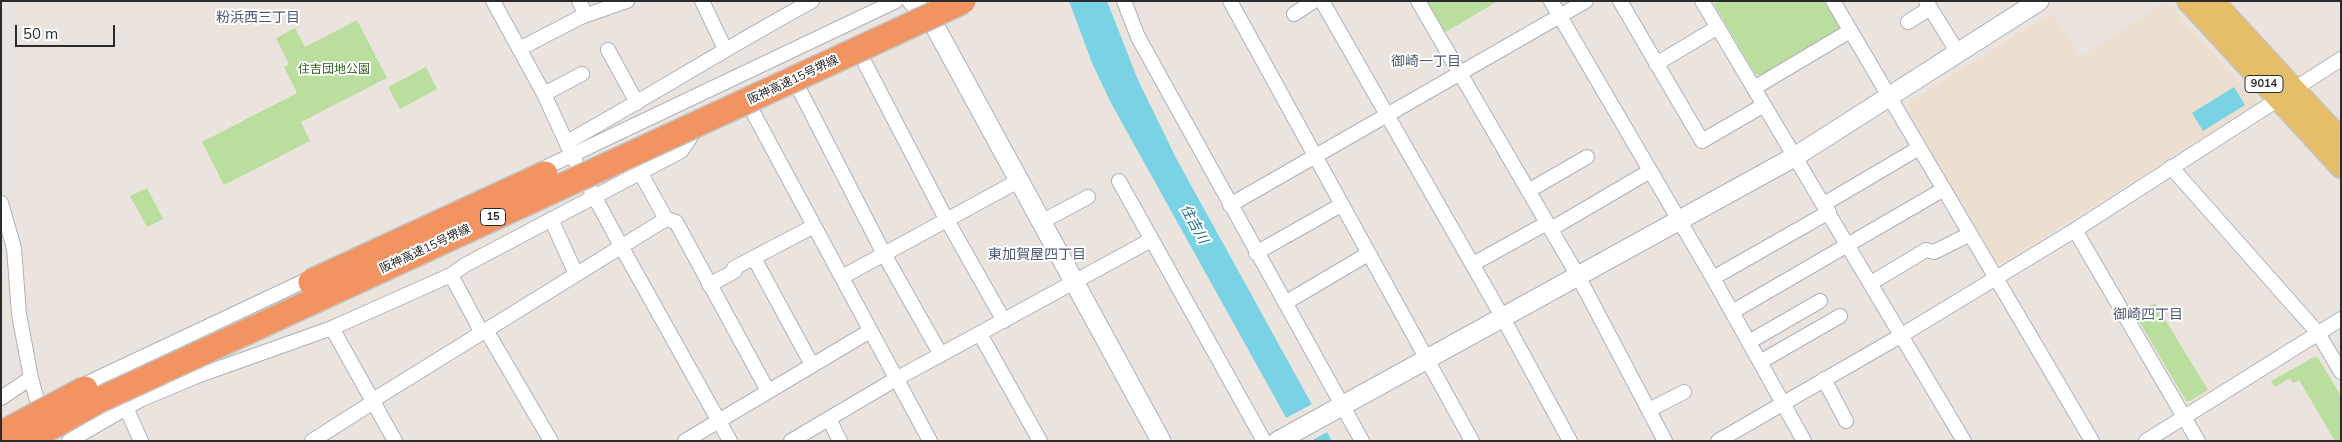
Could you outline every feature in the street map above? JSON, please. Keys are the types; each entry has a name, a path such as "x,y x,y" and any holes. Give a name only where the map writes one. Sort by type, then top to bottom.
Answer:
{"highway":[{"name":"阪神高速15号堺線","path":"41,440 96,401 963,1"},
{"name":"阪神高速15号堺線","path":"1,434 101,380 466,210 812,55 927,11"}],"main road":[{"name":"9014","path":"2188,1 2286,94 2341,140"},
{"name":"9014","path":"2213,1 2341,168"}],"street":[{"path":"493,1 544,94 620,246 730,441"},
{"path":"579,1 586,15"},
{"path":"519,49 586,15 627,1"},
{"path":"702,1 725,49"},
{"path":"570,148 637,103 725,49 812,1"},
{"path":"1,426 38,406 570,148 896,1"},
{"path":"912,1 927,11 1073,283 1161,441"},
{"path":"69,441 126,408 198,376 332,328 451,275 551,219 591,190 696,129 860,54 927,11 978,1"},
{"path":"1124,1 1138,37 1285,303 1339,408 1362,441"},
{"path":"1230,1 1472,441"},
{"path":"1294,14 1314,1"},
{"path":"1322,1 1473,264 1570,441"},
{"path":"1418,1 1578,276 1665,441"},
{"path":"1551,1 1713,278 1804,441"},
{"path":"1230,205 1586,1"},
{"path":"1620,1 1702,141 1764,105"},
{"path":"1702,1 1902,335 1960,439"},
{"path":"1833,1 2092,441"},
{"path":"1278,441 1796,156 1958,53 2027,4"},
{"path":"1908,22 1928,5 1958,53"},
{"path":"1656,64 1718,27"},
{"path":"1754,88 1850,31"},
{"path":"608,50 637,103"},
{"path":"860,54 943,213 1004,321"},
{"path":"1723,440 1783,403 1902,335 2075,230 2341,59"},
{"path":"544,94 582,74"},
{"path":"796,84 884,254 941,355"},
{"path":"749,105 930,441"},
{"path":"1,203 14,248 18,314 38,406 41,440 591,190 640,172 682,151 696,129"},
{"path":"1713,278 1827,208 1919,148"},
{"path":"1528,191 1587,157"},
{"path":"2171,167 2318,333 2341,372"},
{"path":"1473,264 1549,226 1650,171"},
{"path":"640,172 666,219 676,222 768,391"},
{"path":"842,277 1018,181"},
{"path":"1119,181 1264,441"},
{"path":"1732,312 1944,189"},
{"path":"1041,222 1088,197"},
{"path":"1256,252 1342,205"},
{"path":"551,219 576,274"},
{"path":"315,440 367,406 373,400 666,219"},
{"path":"709,285 735,270 734,268 814,226"},
{"path":"2075,230 2198,441"},
{"path":"1871,283 1926,250 1934,252 1970,234"},
{"path":"792,441 896,379 1151,240"},
{"path":"1285,303 1368,254"},
{"path":"754,258 812,365"},
{"path":"451,275 551,441"},
{"path":"1748,342 1820,301"},
{"path":"1807,308 1819,328"},
{"path":"1760,362 1840,316"},
{"path":"2146,441 2341,319"},
{"path":"332,328 395,441"},
{"path":"685,441 870,331"},
{"path":"980,334 1040,441"},
{"path":"1,398 31,378"},
{"path":"1824,379 1846,421"},
{"path":"1649,410 1684,392"},
{"path":"126,408 141,441"},
{"path":"829,419 840,441"}],"shaded area":[{"path":"2166,2 2259,102 2003,263 1996,261 1907,111 1908,103 2052,13 2080,57"}],"green space":[{"path":"1425,1 1498,1 1444,33"},
{"path":"1719,1 1826,1 1840,25 1838,31 1765,76 1755,74 1714,4"},
{"name":"住吉団地公園","path":"357,20 387,78 301,122 310,141 224,185 202,142 297,93 284,67 289,64 276,38 295,28 305,47"},
{"path":"426,67 437,89 400,109 388,87"},
{"path":"147,188 163,219 147,227 130,196"},
{"path":"2155,303 2208,390 2190,401 2186,401 2135,314"},
{"path":"2314,357 2318,358 2341,396 2341,441 2335,441 2299,380 2293,383 2290,378 2275,387 2271,381"}],"water":[{"name":"住吉川","path":"1069,1 1107,1 1138,80 1176,158 1332,441 1299,441 1111,103 1092,63"},
{"path":"2234,87 2245,105 2203,131 2192,113"}],"pier":[{"path":"1314,403 1329,431 1311,441 1296,441 1284,419"}],"district":[{"name":"粉浜西三丁目","path":"258,18"},
{"name":"御崎一丁目","path":"1426,62"},
{"name":"東加賀屋四丁目","path":"1037,255"},
{"name":"御崎四丁目","path":"2148,315"}]}
